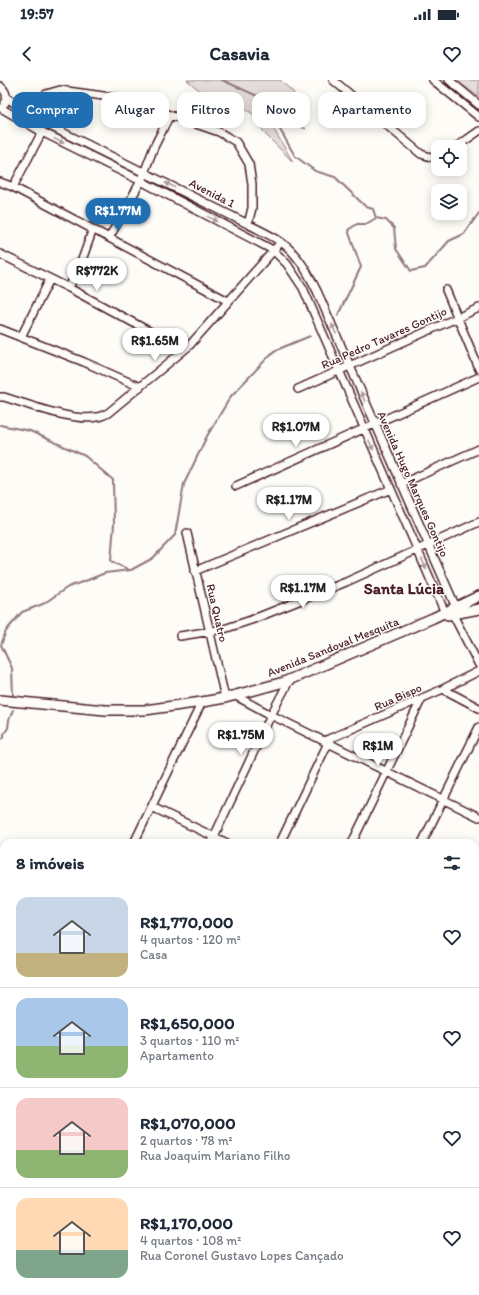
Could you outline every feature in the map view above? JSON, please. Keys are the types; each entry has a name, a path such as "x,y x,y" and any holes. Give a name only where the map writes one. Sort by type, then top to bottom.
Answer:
{"main road":[{"name":"Avenida Sandoval Mesquita","path":"0,700 105,710 145,710 202,702 230,696 290,680 433,618 453,611 479,596"},
{"path":"453,611 479,609"}],"street":[{"path":"0,108 4,106 7,98 6,93 2,88 3,80"},
{"path":"334,80 421,154 431,157"},
{"path":"433,80 479,117"},
{"path":"449,80 479,105"},
{"path":"53,92 60,90 74,92"},
{"path":"93,95 118,98 170,115 218,132 236,142 249,164 252,184 252,208 248,224"},
{"name":"Avenida 1","path":"7,98 12,102"},
{"name":"Avenida 1","path":"0,108 42,132 141,181 273,250 286,264 303,288 340,370"},
{"path":"109,238 141,181 154,147 170,115"},
{"name":"Avenida 1","path":"54,128 248,224 281,242 294,254 306,270 350,365"},
{"path":"466,140 479,131"},
{"path":"13,187 42,132"},
{"path":"0,182 13,187 163,265 228,301"},
{"path":"69,288 83,257 93,229"},
{"path":"0,397 52,412 80,418 95,418 108,413 184,350 281,242"},
{"path":"0,254 69,288 184,350"},
{"path":"21,337 50,279"},
{"path":"446,290 479,369"},
{"name":"Rua Pedro Tavares Gontijo","path":"298,389 479,308"},
{"path":"0,329 84,362 140,387"},
{"name":"Avenida Hugo Marques Gontijo","path":"350,365 374,424 428,545 453,611"},
{"name":"Avenida Hugo Marques Gontijo","path":"340,370 417,549 453,611"},
{"path":"236,486 479,377"},
{"path":"401,484 479,449"},
{"path":"195,571 391,489"},
{"path":"180,636 210,632 251,620 346,582 479,522"},
{"name":"Rua Quatro","path":"187,533 210,632 230,696"},
{"path":"453,611 479,665"},
{"name":"Rua Bispo","path":"326,742 479,671"},
{"path":"212,839 271,715 290,680"},
{"path":"443,689 479,708"},
{"path":"230,696 479,817"},
{"path":"354,839 422,698"},
{"path":"136,839 202,702"},
{"path":"424,839 479,727"},
{"path":"282,839 326,742"},
{"path":"152,807 210,839"}],"shaded area":[{"path":"187,80 280,80 293,92 252,92 252,113 244,109 244,92 201,92"},
{"path":"456,80 479,80 479,97"},
{"path":"262,128 273,128 293,162 266,135"}],"waterway":[{"path":"222,80 262,98 295,156 315,171 335,177 366,207 373,209 376,218"},
{"path":"338,315 361,267 348,230 357,224 366,224 376,218 386,220 394,228 396,249 411,271 425,268 449,241 464,234 479,213"},
{"path":"13,697 12,668 1,645 6,631 22,612 43,604 68,587 105,573 131,570 153,558 175,535 184,484 207,436 231,396 274,351 310,336"},
{"path":"0,425 30,431 85,456 113,480 114,524 111,561 129,570"},
{"path":"0,740 4,737 4,734 8,728 13,710"}],"district":[{"name":"Santa Lúcia","path":"404,588"}]}
